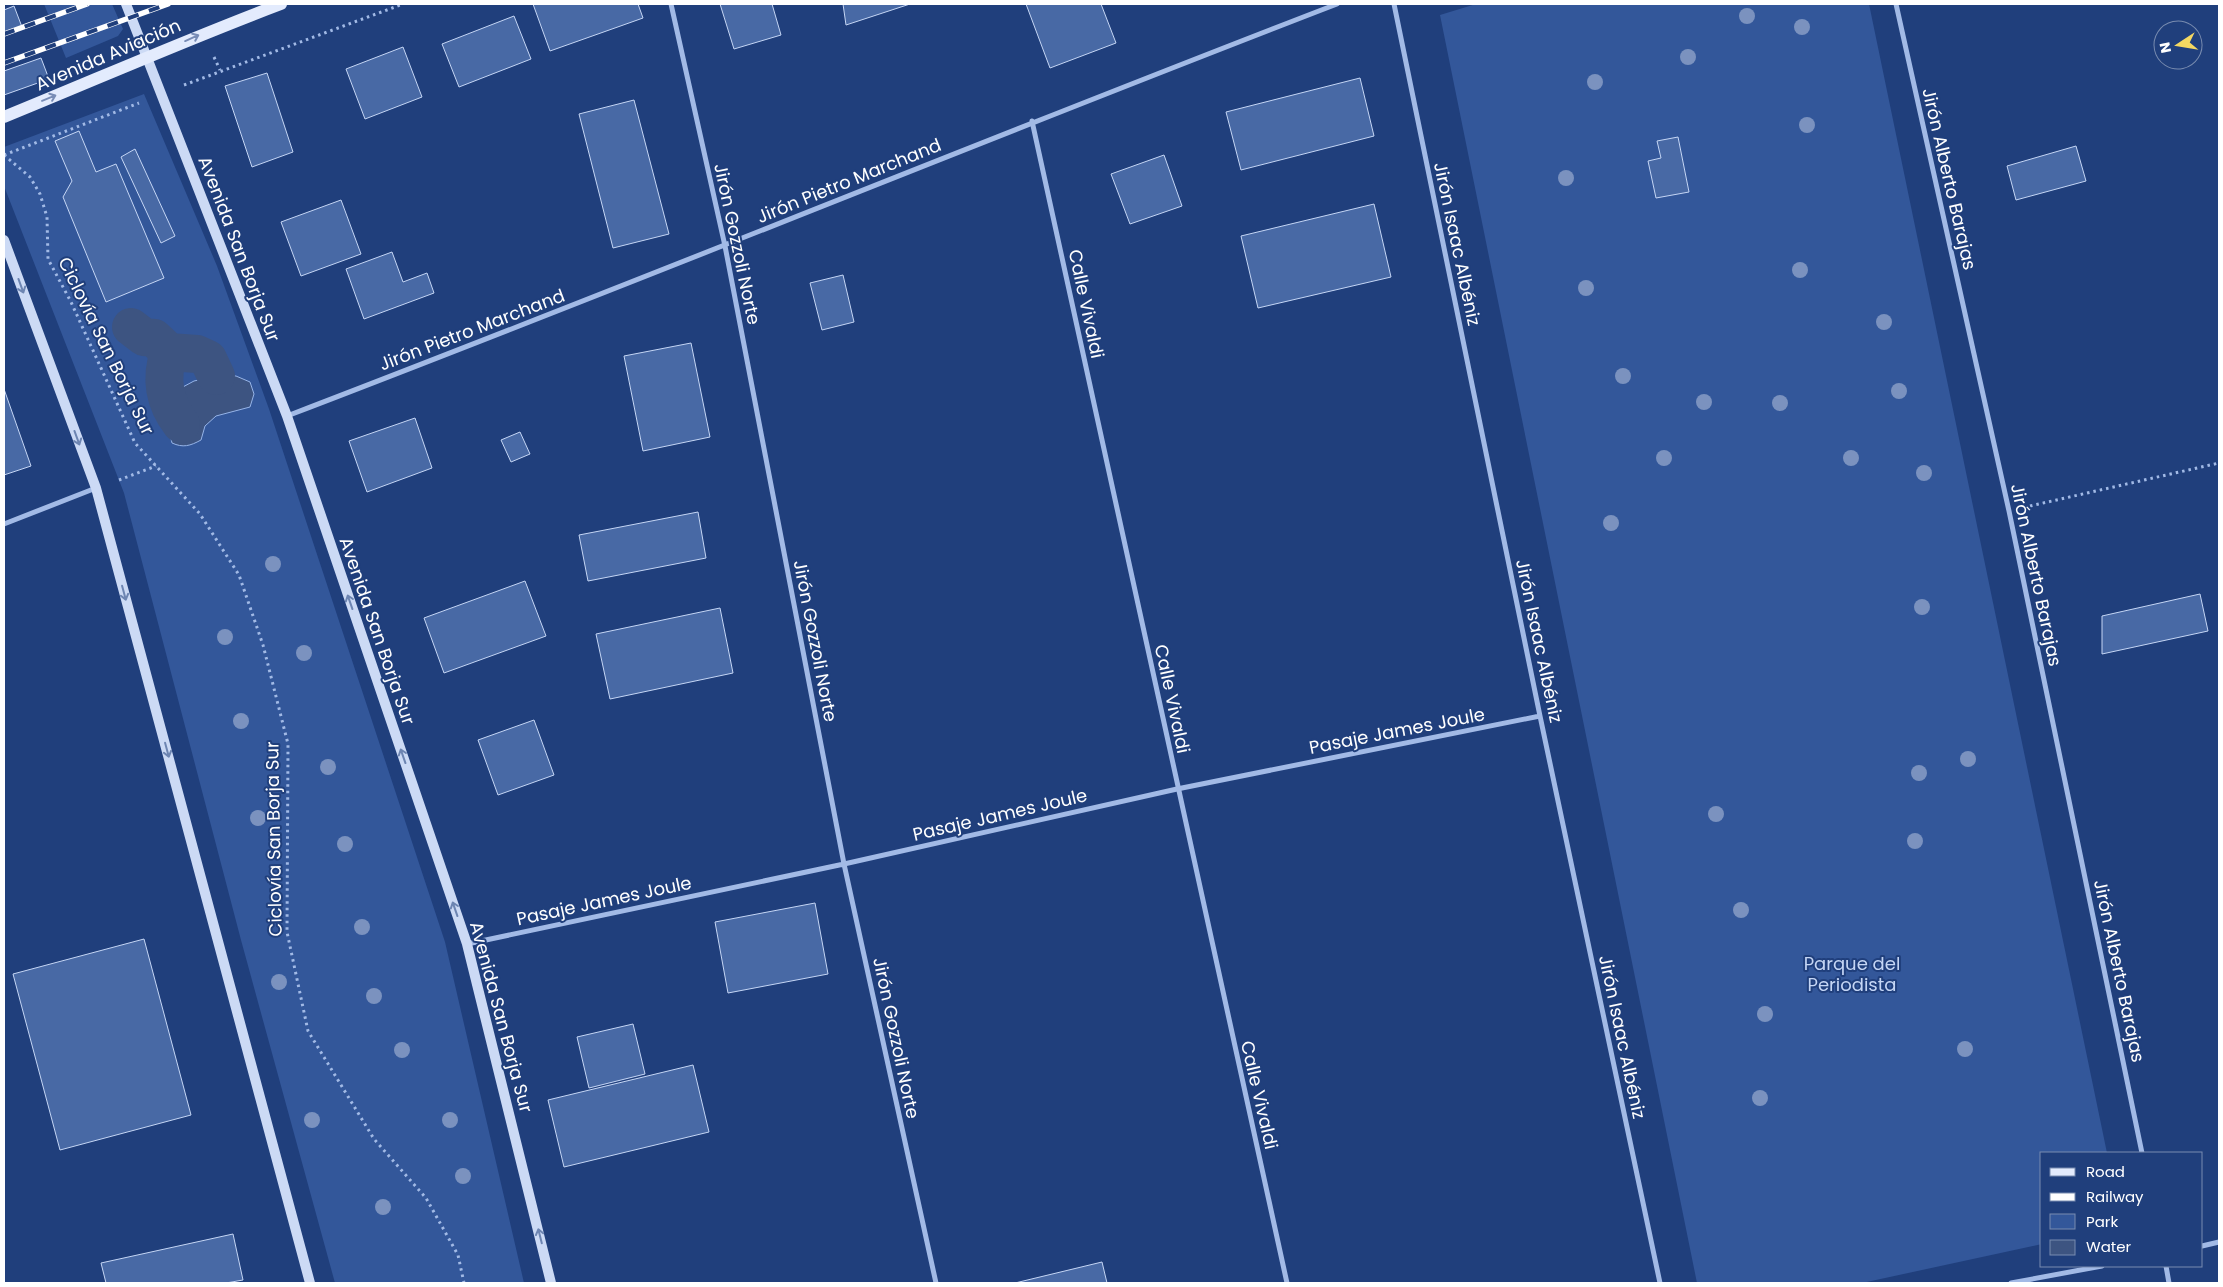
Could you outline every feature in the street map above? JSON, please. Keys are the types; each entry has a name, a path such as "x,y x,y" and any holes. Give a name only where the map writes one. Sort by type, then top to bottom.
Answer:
{"main road":[{"name":"Avenida San Borja Sur","path":"126,4 287,416 467,944 551,1283"},
{"name":"Avenida Aviación","path":"4,116 148,58 202,34 282,4"},
{"path":"4,240 96,488 310,1283"}],"street":[{"name":"Jirón Gozzoli Norte","path":"671,4 725,246 844,864 936,1283"},
{"name":"Jirón Pietro Marchand","path":"287,416 725,246 1032,121 1338,4"},
{"name":"Jirón Isaac Albéniz","path":"1394,4 1540,716 1660,1283"},
{"name":"Jirón Alberto Barajas","path":"1896,4 2009,511 2142,1152"},
{"name":"Calle Vivaldi","path":"1032,121 1177,790 1287,1283"},
{"path":"4,524 96,488"},
{"name":"Pasaje James Joule","path":"467,944 844,864 1177,790 1540,716"},
{"path":"2203,1246 2219,1242"},
{"path":"2011,1283 2097,1267"},
{"path":"2166,1267 2169,1283"}],"path":[{"path":"210,50 220,70 403,4"},
{"path":"4,155 144,101"},
{"name":"Ciclovía San Borja Sur","path":"4,155 30,176 40,194 47,217 48,259 71,302 135,442 200,514 239,576 262,645 288,744 287,932 308,1031 374,1139 426,1198 458,1255 464,1283"},
{"path":"2009,511 2219,463"},
{"path":"96,488 156,466"}],"green space":[{"path":"44,4 112,4 123,29 118,36 66,58"},
{"name":"Parque del Periodista","path":"1476,4 1869,4 2107,1152 2040,1152 2040,1244 1862,1283 1697,1283 1440,15"},
{"path":"144,94 217,266 269,409 445,942 524,1283 335,1283 241,940 124,493 4,186 4,147"}],"water":[{"path":"221,375 236,376 250,382 254,394 250,407 216,416 205,426 201,440 197,442 183,446 172,443 169,431 181,424 187,416 181,388 194,381"}],"building":[{"path":"533,4 638,4 643,18 550,51"},
{"path":"720,4 772,4 781,35 734,49"},
{"path":"843,4 910,4 846,25"},
{"path":"1026,4 1101,4 1116,43 1050,68"},
{"path":"14,6 22,27 4,33 4,10"},
{"path":"514,16 531,59 459,87 442,44"},
{"path":"403,47 422,97 365,119 346,69"},
{"path":"41,58 49,79 4,95 4,71"},
{"path":"267,73 293,152 252,167 225,86"},
{"path":"1360,78 1374,136 1241,170 1226,112"},
{"path":"634,100 669,234 613,248 579,114"},
{"path":"79,131 96,172 116,164 164,278 106,302 63,197 72,181 55,141"},
{"path":"1678,137 1689,192 1656,198 1648,161 1661,158 1657,141"},
{"path":"2076,146 2086,181 2016,200 2007,166"},
{"path":"135,149 175,236 161,243 121,157"},
{"path":"1164,155 1182,206 1130,224 1111,174"},
{"path":"341,200 361,254 301,276 281,222"},
{"path":"1374,204 1391,277 1258,308 1241,236"},
{"path":"392,252 403,282 427,273 434,293 364,319 346,269"},
{"path":"843,275 854,322 822,330 810,283"},
{"path":"691,343 710,437 643,451 624,356"},
{"path":"4,389 31,466 4,475"},
{"path":"415,418 432,468 367,492 349,441"},
{"path":"520,432 530,454 511,462 501,440"},
{"path":"698,512 706,558 588,581 579,535"},
{"path":"525,581 546,636 444,673 424,618"},
{"path":"2200,594 2208,631 2102,654 2102,616"},
{"path":"720,608 733,673 610,699 596,634"},
{"path":"534,720 554,775 498,795 478,740"},
{"path":"815,903 828,974 728,993 715,922"},
{"path":"144,939 191,1115 60,1150 13,974"},
{"path":"633,1024 645,1074 589,1088 577,1037"},
{"path":"693,1065 709,1132 564,1167 548,1100"},
{"path":"233,1234 243,1280 226,1283 106,1283 101,1263"},
{"path":"1102,1262 1107,1283 1015,1283"}],"waterway":[{"path":"131,327 144,337 154,338 169,352 197,354 208,359 216,376"},
{"path":"169,352 166,362 165,390 167,399 181,424"}],"railway":[{"path":"4,34 87,4"},
{"path":"4,63 168,4"}]}
